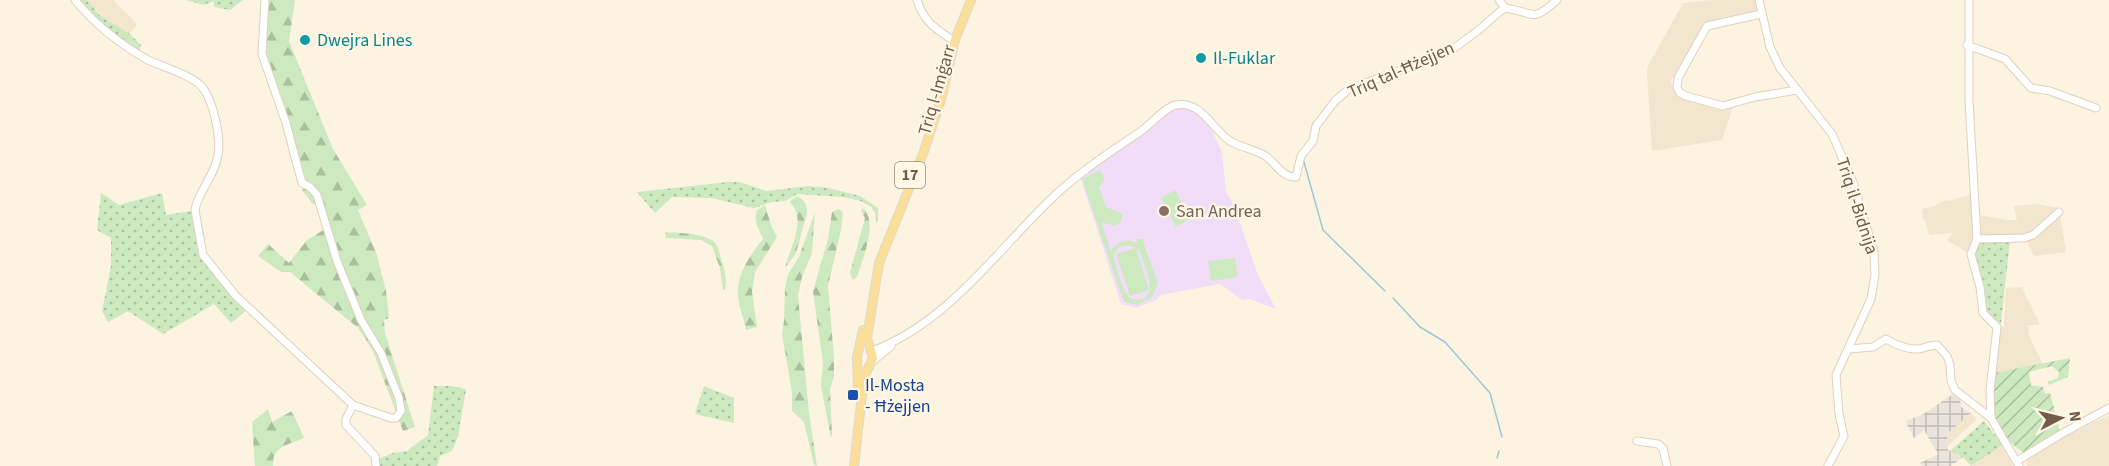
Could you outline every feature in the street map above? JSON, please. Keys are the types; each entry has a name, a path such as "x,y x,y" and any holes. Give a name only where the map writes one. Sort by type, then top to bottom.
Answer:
{"main road":[{"name":"Triq l-Imġarr","path":"849,466 859,377 857,357 860,351 875,262 919,152 937,98 943,63 964,0"},
{"name":"Triq l-Imġarr","path":"854,466 864,377 873,355 867,338 879,263 923,154 941,100 955,40 970,0"},
{"path":"858,361 864,365 873,355 865,349 860,351"}],"street":[{"path":"75,0 88,15 144,57 165,69 189,77 204,89 218,129 219,154 212,176 195,210 203,255 236,296 353,407 396,418 401,411 399,398 381,353 361,320 337,261 317,195 302,183 286,123 262,54 265,0"},
{"path":"916,0 924,18 933,28 951,39"},
{"path":"1499,0 1505,8 1536,16 1542,14 1557,0"},
{"name":"Triq il-Bidnija","path":"1759,0 1770,47 1780,68 1832,134 1853,182 1874,252 1873,293 1836,375 1844,436 1828,466"},
{"path":"1969,0 1967,45 1977,239 1971,254 1980,287 1983,313 1997,327 1990,391 1991,418"},
{"name":"Triq tal-Ħżejjen","path":"899,338 957,297 1048,201 1093,162 1124,144 1174,105 1195,107 1229,140 1265,156 1286,175 1294,177 1297,176 1301,156 1313,141 1316,126 1335,101 1350,89 1453,49 1505,8"},
{"path":"1761,14 1707,26 1677,81 1678,90 1686,96 1723,106 1755,97 1797,90"},
{"path":"1967,45 2005,59 2031,88 2050,91 2096,108"},
{"path":"1977,239 2024,238 2033,235 2059,212"},
{"path":"873,355 899,338"},
{"path":"873,355 899,338"},
{"path":"1849,349 1873,346 1887,339 1896,346 1920,349 1927,345 1937,345 1947,356 1951,381 1955,390 1991,418 2019,464 2109,408"},
{"path":"353,407 347,417 346,426 375,456 376,466"},
{"path":"1637,441 1658,444 1662,448 1667,466"}],"shaded area":[{"path":"87,0 113,0 137,24 129,34 99,15"},
{"path":"1755,0 1758,12 1704,24 1670,82 1681,98 1720,109 1733,107 1722,140 1652,151 1648,66 1683,3"},
{"name":"San Andrea","path":"1178,106 1193,110 1208,122 1222,152 1226,192 1233,203 1258,275 1276,309 1250,299 1242,300 1220,284 1161,295 1156,300 1136,308 1121,304 1080,176"},
{"path":"1972,194 1974,217 1980,215 2017,220 2014,206 2036,204 2059,208 2066,252 2034,256 2027,242 2017,238 1984,237 1967,252 1947,240 1953,233 1930,235 1928,233 1922,209"},
{"path":"2022,287 2040,325 2028,325 2029,336 2043,364 1994,373 2001,327 2004,327 2006,288"},
{"path":"1956,392 1961,407 1971,413 1947,434 1948,450 1963,457 1951,466 1922,466 1920,463 1938,454 1924,430 1914,438 1905,421 1922,415"},
{"path":"1971,413 1977,419 1948,446 1947,434"},
{"path":"2109,415 2109,466 2027,466 2027,459 2066,436"},
{"path":"2002,446 2013,466 1972,466"}],"green space":[{"path":"79,0 87,0 99,15 130,34 141,45 139,52 91,15"},
{"path":"186,0 243,0 230,10 214,7 214,1 204,5"},
{"path":"261,0 295,0 289,41 333,149 367,205 358,210 377,255 386,291 389,318 384,320 385,333 415,427 403,431 373,351 358,328 290,272 281,272 258,256 268,244 289,263 307,240 325,229 317,205 312,203 302,190 306,187 265,68 261,64"},
{"path":"1100,170 1105,180 1099,187 1106,207 1123,214 1121,222 1115,226 1101,222 1111,251 1122,242 1137,243 1136,239 1142,239 1158,283 1152,297 1137,305 1125,302 1122,297 1082,179","holes":["1127,245 1140,252 1150,284 1147,295 1135,300 1129,297 1125,290 1114,256 1118,248"]},
{"path":"740,182 766,191 809,186 829,188 860,196 878,208 878,220 876,224 875,212 871,207 861,201 843,197 797,194 785,201 772,202 754,208 711,198 672,197 655,213 637,192"},
{"path":"1175,190 1190,219 1176,227 1161,198"},
{"path":"101,193 119,205 162,193 166,215 191,211 197,228 199,257 247,310 231,323 214,304 163,334 128,311 108,322 102,311 111,266 111,238 97,230"},
{"path":"797,196 805,203 807,213 796,253 785,268 797,226 795,209 790,203"},
{"path":"765,205 777,237 755,272 752,292 757,327 746,330 739,300 739,280 753,252 763,239 756,218 757,210"},
{"path":"863,208 870,222 868,241 857,277 853,280 850,273 865,218 861,211"},
{"path":"839,209 843,212 841,230 828,286 834,358 834,377 830,389 831,438 821,386 823,363 813,291 828,239 832,212"},
{"path":"815,212 812,253 802,277 798,296 809,413 817,466 814,465 804,422 792,411 792,392 782,334 788,274 799,257"},
{"path":"665,232 692,234 712,240 718,248 724,269 725,290 712,246 701,240 666,238"},
{"path":"1982,241 2010,241 2001,323 1987,316 1974,254 1975,247"},
{"path":"1136,248 1149,290 1130,296 1116,254"},
{"path":"1235,258 1238,277 1211,281 1208,261"},
{"path":"2070,358 2068,377 2049,385 2048,382 2058,378 2059,372 2052,366 2029,372 2031,385 2043,387 2045,394 2050,393 2060,431 2025,453 2008,439 1993,417 1994,373"},
{"path":"434,386 466,389 458,437 452,451 440,456 437,466 379,466 378,459 407,451 428,435"},
{"path":"704,386 734,398 734,423 695,414"},
{"path":"268,409 272,422 292,411 304,438 278,450 273,459 273,466 255,466 252,422"},
{"path":"1984,421 2003,445 1971,466 1963,457 1950,451"}],"waterway":[{"path":"1304,162 1323,230 1385,291"},
{"path":"1393,298 1420,327 1445,342 1490,393 1502,437"},
{"path":"1497,458 1499,451"}],"place":[{"name":"Dwejra Lines","path":"305,40"},
{"name":"Il-Fuklar","path":"1201,58"},
{"name":"San Andrea","path":"1164,211"},
{"name":"Il-Mosta - Ħżejjen","path":"853,395"}]}
